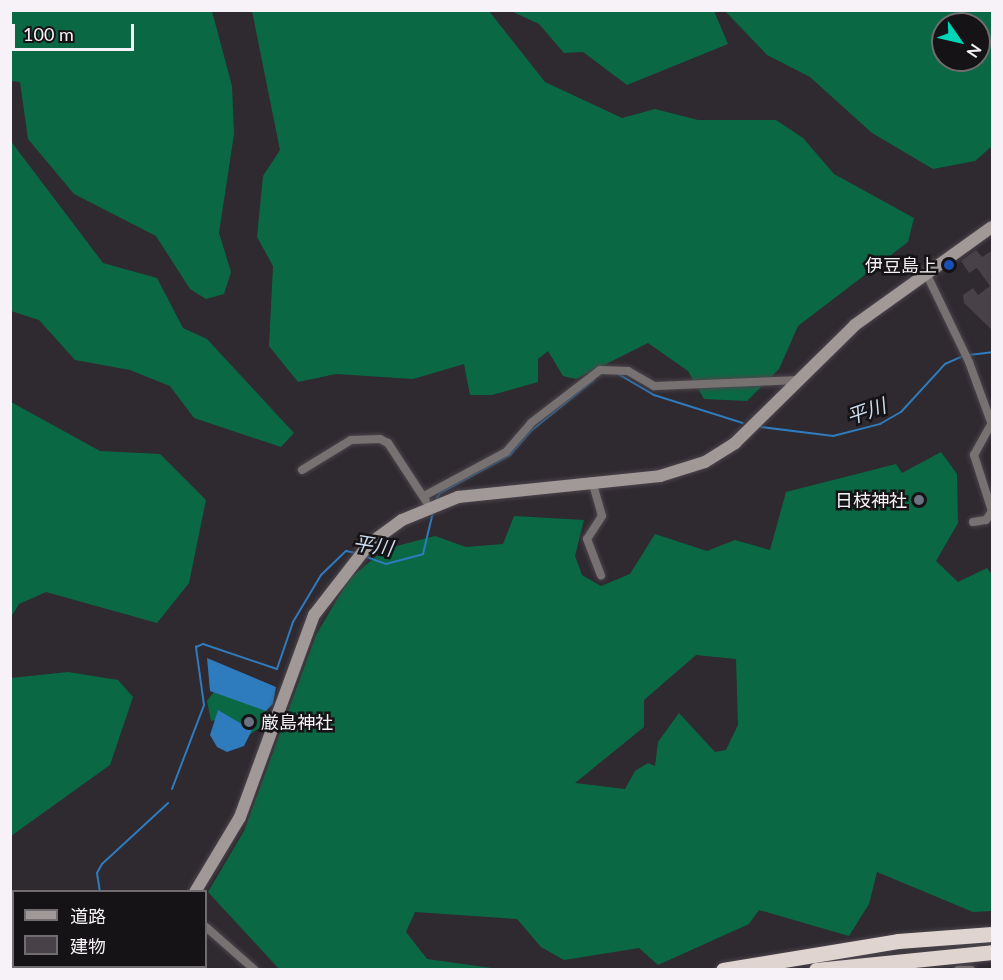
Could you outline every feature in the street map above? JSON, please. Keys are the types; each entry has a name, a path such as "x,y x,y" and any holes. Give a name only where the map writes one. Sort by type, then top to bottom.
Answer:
{"highway":[{"path":"723,969 993,928"},
{"path":"898,941 993,934"},
{"path":"816,969 993,952"}],"street":[{"path":"430,503 481,493 660,476 705,462 735,442 796,380 855,325 993,227"},
{"path":"926,273 969,362 992,425 974,454 992,512 986,520 973,522"},
{"path":"196,890 236,825 314,615 358,554 506,452 531,423 600,370 628,371 654,386 796,380"},
{"path":"302,470 351,440 380,439 388,443 430,503"},
{"path":"592,481 602,516 587,539 601,575"},
{"path":"207,928 255,969"},
{"path":"958,969 971,969"}],"green space":[{"path":"10,11 212,11 232,86 234,134 219,233 231,272 224,294 206,299 190,289 156,236 74,194 28,139 20,82 11,81"},
{"path":"252,11 489,11 545,82 622,118 655,109 698,120 776,120 803,138 834,174 914,218 908,242 798,326 779,369 747,401 704,399 688,371 648,343 576,379 563,376 548,351 538,359 538,382 492,395 470,395 464,364 413,379 336,374 298,382 269,346 273,266 257,237 263,176 280,150"},
{"path":"511,11 714,11 728,44 627,85 583,52 564,53 539,24"},
{"path":"725,11 992,11 992,146 975,161 933,169 872,133 810,77 767,55"},
{"path":"10,140 103,263 157,278 183,328 207,339 294,433 281,447 194,418 170,386 130,370 75,360 39,320 11,311"},
{"path":"11,402 100,451 160,454 206,500 189,583 157,623 46,592 19,604 11,617"},
{"path":"941,452 957,474 958,523 936,561 958,582 987,568 992,575 992,911 973,912 877,872 869,904 849,936 759,910 749,924 658,965 639,948 564,960 541,947 517,919 415,912 406,932 427,959 499,969 280,970 208,892 244,831 316,635 349,579 385,549 435,536 466,547 503,544 514,516 584,520 575,556 582,575 601,586 630,574 655,534 707,551 735,540 770,550 786,492 896,464 902,473","holes":["696,655 736,659 738,725 726,750 715,752 679,713 658,742 655,766 648,763 635,771 625,789 575,783 644,727 644,700"]},
{"path":"68,672 118,680 133,697 110,765 11,836 11,678"},
{"path":"216,689 265,706 267,723 249,735 220,719 211,721 207,701"}],"water":[{"path":"207,658 276,687 273,704 266,711 210,691"},
{"path":"218,710 252,730 244,746 227,752 217,747 210,735"}],"building":[{"path":"976,250 982,257 993,250 993,331 964,303 963,295 973,288 978,295 990,286 977,268 969,273 961,261"}],"waterway":[{"name":"平川","path":"969,355 992,352"},
{"name":"平川","path":"761,427 833,436 880,424 901,412 945,364 963,356"},
{"name":"平川","path":"618,374 654,395 743,423"},
{"name":"平川","path":"436,500 440,493 510,455 532,430 594,380"},
{"name":"平川","path":"364,556 386,564 423,554 433,512"},
{"name":"平川","path":"172,789 204,705 196,647 203,644 277,669 293,622 321,575 346,551 356,553"},
{"name":"平川","path":"100,890 97,873 102,864 168,803"}],"place":[{"name":"伊豆島上","path":"949,265"},
{"name":"日枝神社","path":"919,500"},
{"name":"厳島神社","path":"249,722"}]}
